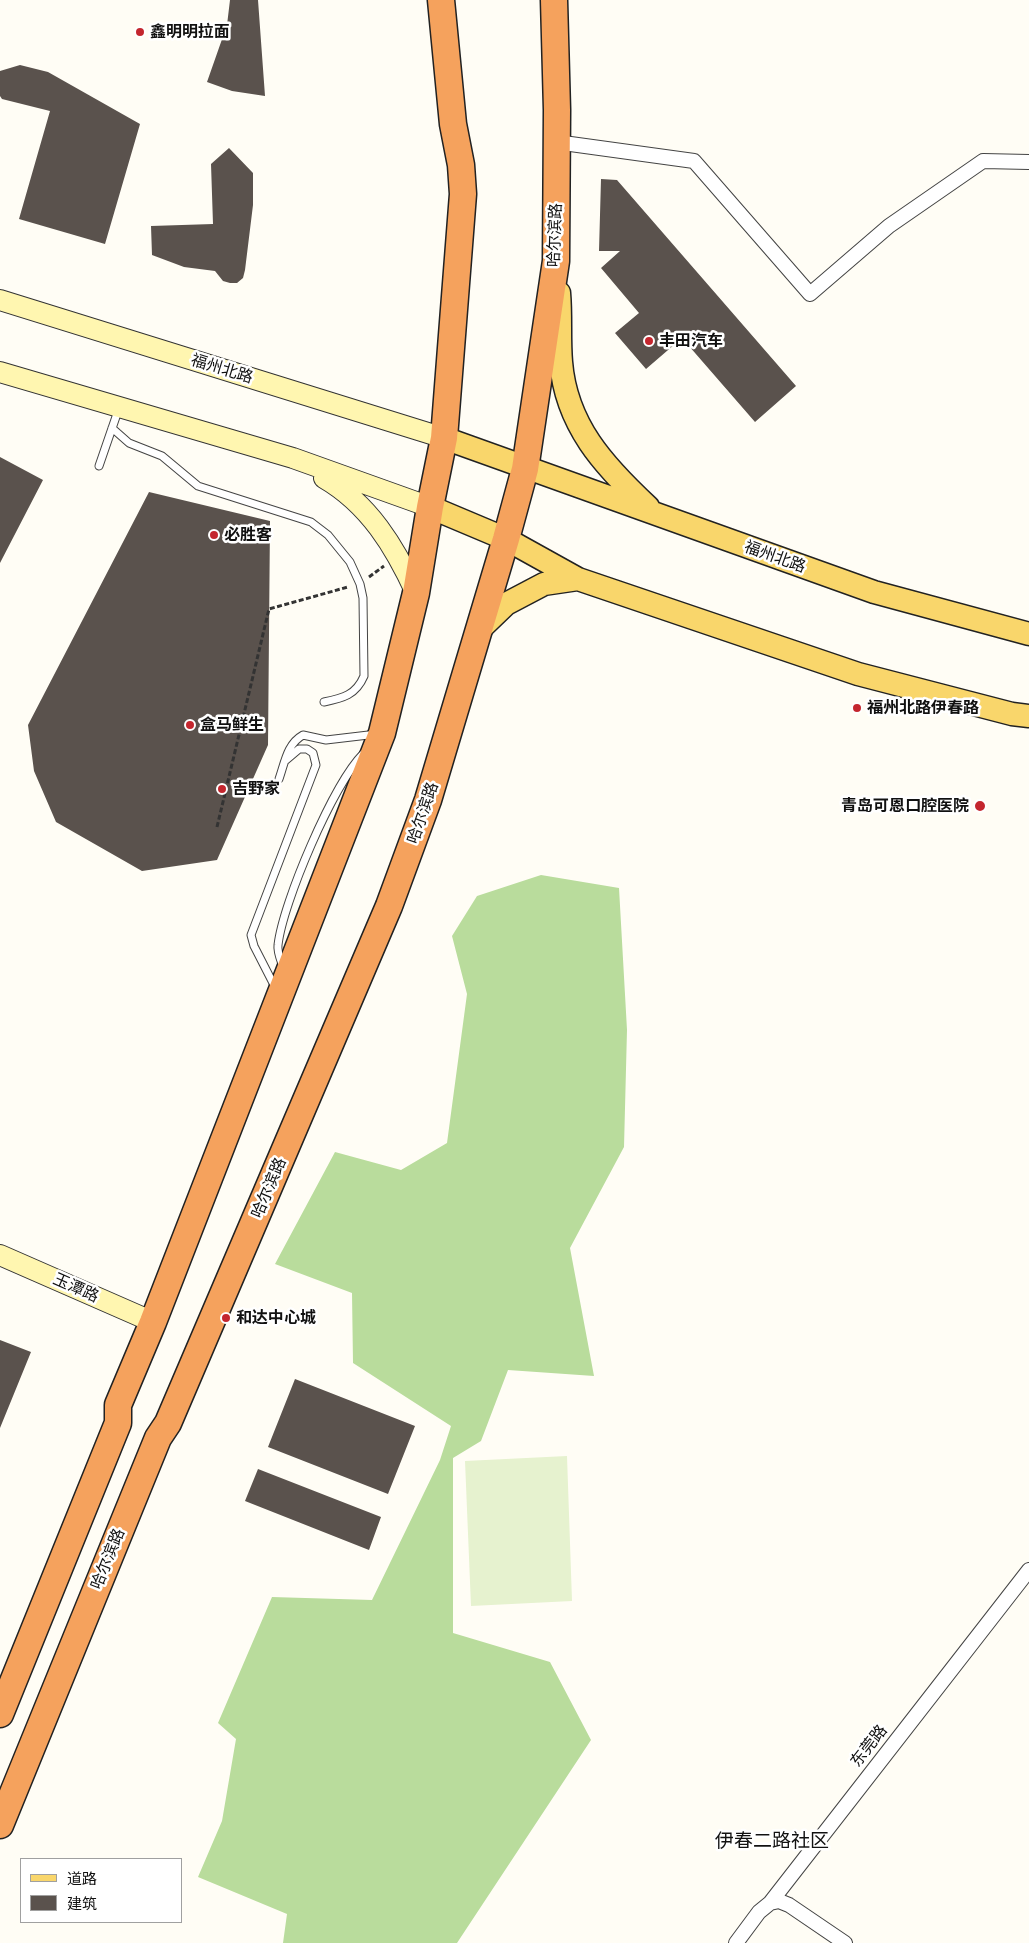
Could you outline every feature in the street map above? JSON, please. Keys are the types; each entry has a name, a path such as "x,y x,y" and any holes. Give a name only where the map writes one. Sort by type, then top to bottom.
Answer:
{"highway":[{"path":"0,1714 118,1424 118,1405 153,1322 382,733 416,594 444,438 463,194 461,165 453,124 441,0"},
{"name":"哈尔滨路","path":"0,1825 158,1438 168,1423 389,906 428,800 480,629 525,469 556,261 554,0"}],"main road":[{"path":"556,261 560,304 561,362 565,393 574,419 589,444 613,474 654,512"},
{"name":"福州北路","path":"444,438 525,469 654,512 874,592 1029,634"},
{"path":"430,508 506,539 578,578 858,674 1012,714 1029,716"},
{"path":"480,629 506,604 544,584 578,578"}],"street":[{"path":"556,142 694,161 810,294 889,226 983,161 1029,162"},
{"name":"福州北路","path":"0,300 444,438"},
{"path":"0,372 293,458 430,508"},
{"path":"293,458 305,468 341,488 369,515 399,555 416,594"},
{"name":"玉潭路","path":"0,1254 153,1322"},
{"name":"东莞路","path":"736,1943 759,1912 770,1903 1029,1570"},
{"path":"770,1903 779,1902 789,1905 845,1943"}],"lane":[{"path":"99,466 119,408"},
{"path":"112,428 129,443 162,456 198,486 311,522 328,535 350,562 360,584 363,598 364,676 360,686 350,695 324,702"},
{"path":"279,779 294,740 303,735 326,740 382,733"},
{"path":"283,987 254,946 252,935 316,765 313,753 307,749 299,749 286,760"}],"path":[{"path":"217,827 269,610 360,584 399,555"}],"green space":[{"path":"541,875 619,888 627,1030 624,1147 570,1248 594,1376 508,1370 481,1441 453,1458 453,1633 550,1662 591,1740 457,1943 283,1943 287,1914 198,1877 222,1821 236,1739 218,1723 272,1597 372,1600 440,1460 451,1426 353,1363 352,1293 275,1264 335,1152 401,1170 447,1143 467,994 452,936 477,896"},
{"path":"567,1456 572,1601 471,1606 465,1461"}],"building":[{"path":"230,0 258,0 265,96 232,91 207,82 227,25"},
{"path":"20,65 48,72 140,124 105,244 19,219 50,111 2,99 0,96 0,71"},
{"path":"229,148 253,173 253,205 245,270 243,278 237,283 223,281 215,271 184,267 152,255 151,226 213,224 211,164"},
{"path":"601,179 617,180 796,386 755,422 682,338 646,369 615,333 639,313 601,268 620,251 599,251"},
{"path":"0,457 43,480 0,563"},
{"path":"149,492 270,521 268,745 217,860 142,871 56,822 34,771 28,725"},
{"path":"0,1340 31,1352 0,1428"},
{"path":"295,1379 415,1426 388,1494 268,1447"},
{"path":"258,1469 381,1517 369,1550 245,1501"}],"place":[{"name":"鑫明明拉面","path":"140,32"},
{"name":"丰田汽车","path":"649,341"},
{"name":"必胜客","path":"214,535"},
{"name":"福州北路伊春路","path":"857,708"},
{"name":"盒马鲜生","path":"190,725"},
{"name":"吉野家","path":"222,789"},
{"name":"青岛可恩口腔医院","path":"980,806"},
{"name":"和达中心城","path":"226,1318"}],"district":[{"name":"伊春二路社区","path":"772,1841"}]}
